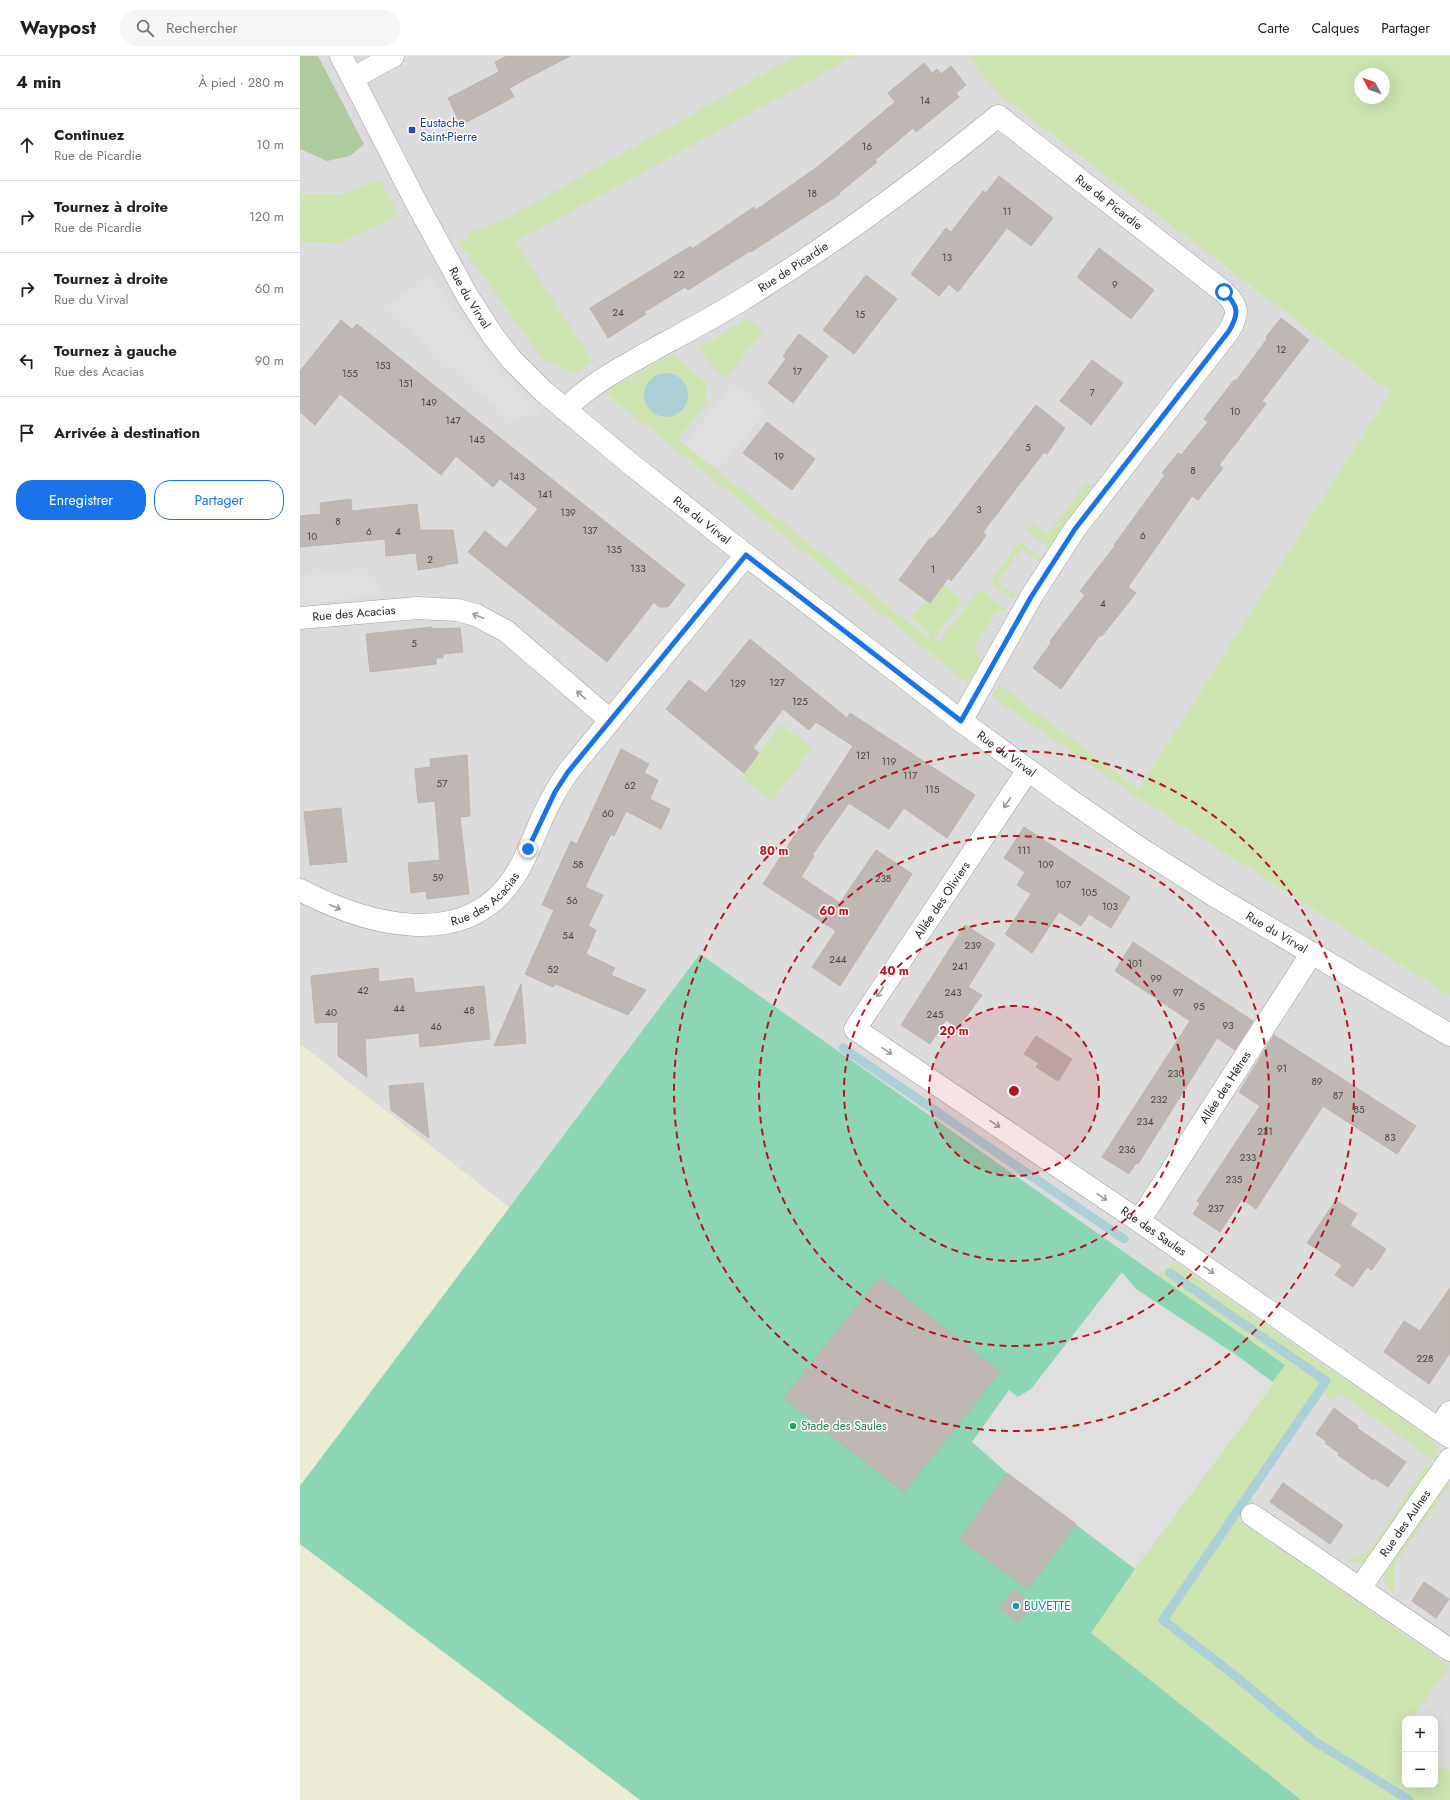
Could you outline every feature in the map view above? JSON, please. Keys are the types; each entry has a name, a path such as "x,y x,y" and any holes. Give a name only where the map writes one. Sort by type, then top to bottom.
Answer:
{"street":[{"name":"Rue du Virval","path":"341,56 417,204 451,267 480,316 511,359 527,376 565,410 746,555 961,721 1028,770 1151,855 1215,896 1450,1035"},
{"path":"353,78 393,56"},
{"name":"Rue de Picardie","path":"565,410 583,393 618,370 707,320 812,255 908,187 998,116 1224,292 1233,300 1236,310 1235,320 1229,331 1075,529 1023,611 961,721"},
{"name":"Rue des Acacias","path":"300,890 342,910 377,919 409,924 435,925 451,922 476,913 487,906 502,892 514,877 555,792 568,772 746,555"},
{"name":"Rue des Acacias","path":"300,618 417,608 457,610 476,615 506,631 610,720"},
{"name":"Allée des Oliviers","path":"855,1029 1028,770"},
{"name":"Allée des Hêtres","path":"1139,1222 1312,953"},
{"name":"Rue des Saules","path":"855,1029 1139,1222 1446,1426"},
{"name":"Rue des Aulnes","path":"1360,1588 1450,1459"},
{"path":"1252,1515 1450,1650"}],"shaded area":[{"path":"300,56 972,56 1000,95 1390,392 1135,796 1450,996 1450,1800 640,1800 300,1544 300,1486 510,1208 300,1044"},
{"path":"426,277 434,279 455,313 459,315 497,367 542,412 512,421 383,308"},
{"path":"733,382 767,410 718,471 684,444"},
{"path":"364,569 387,594 300,605 300,576"},
{"path":"1122,1272 1136,1289 1235,1354 1274,1383 1135,1569 1007,1473 972,1442 1009,1390 1018,1397 1031,1389"}],"green space":[{"path":"300,56 318,56 364,144 350,156 327,161 300,149"},
{"path":"796,56 855,56 515,242 593,361 576,374 543,359 457,240 467,241 466,234 502,221"},
{"path":"967,56 1450,56 1450,996 1135,796 991,696 999,685 1139,789 1390,392 1000,95"},
{"path":"380,180 400,215 338,243 300,242 300,194 341,194"},
{"path":"746,318 763,332 724,379 699,349"},
{"path":"672,354 707,383 706,403 678,439 928,638 930,634 911,618 927,601 931,603 943,585 962,600 934,638 939,642 980,589 1007,610 996,612 973,649 982,658 968,683 604,392"},
{"path":"1087,482 1092,487 1049,547 1026,531 1032,524 1047,535"},
{"path":"1020,541 1042,559 1040,563 1022,549 998,582 1016,595 1013,599 990,582"},
{"path":"781,724 812,748 772,801 741,778"},
{"name":"Stade des Saules","path":"700,954 1285,1365 1135,1569 1091,1633 1301,1800 640,1800 300,1544 300,1486"},
{"path":"300,1044 510,1208 300,1486"},
{"path":"1174,1262 1429,1437 1436,1447 1436,1462 1339,1393 1333,1401 1319,1391 1246,1494 1254,1501 1240,1521 1450,1666 1413,1716 1402,1716 1402,1788 1438,1788 1438,1764 1450,1772 1450,1800 1301,1800 1091,1633 1135,1569 1274,1383 1136,1289"},
{"path":"1427,1464 1433,1469 1371,1557 1362,1563 1346,1561 1369,1551"},
{"path":"1445,1482 1450,1485 1395,1564 1394,1594 1384,1581 1385,1570"},
{"path":"300,1544 640,1800 300,1800"}],"water":[{"path":"662,373 670,373 682,379 688,391 688,399 682,411 670,417 662,417 650,411 644,399 644,391 650,379"}],"building":[{"path":"507,56 570,56 509,88 514,97 461,125 448,98 499,72 495,62"},
{"path":"924,63 932,73 937,69 941,74 951,66 966,85 956,93 959,97 916,132 913,128 875,160 877,162 839,193 840,194 751,252 750,251 688,290 685,287 644,312 646,314 608,338 590,308 691,246 692,249 754,207 756,210 820,165 895,102 888,93"},
{"path":"999,176 1053,218 1031,246 1007,228 958,292 949,284 939,296 911,274 946,228 951,232 983,191 986,193"},
{"path":"1099,248 1154,290 1131,319 1077,277"},
{"path":"866,275 897,299 854,354 823,330"},
{"path":"1281,318 1309,340 1262,401 1266,404 1219,465 1223,468 1198,500 1192,496 1128,587 1136,593 1102,636 1100,635 1061,689 1033,668 1051,643 1050,641 1085,595 1080,591 1115,546 1114,545 1165,475 1162,473 1178,453 1181,455 1208,422 1204,419 1234,380 1236,381"},
{"path":"341,320 352,329 357,324 685,585 668,607 659,607 654,602 607,662 468,552 485,531 506,548 538,509 500,479 493,487 456,456 441,475 340,394 315,425 300,412 300,371"},
{"path":"799,334 828,356 793,403 768,383 786,359 783,356"},
{"path":"1092,360 1123,383 1091,425 1060,401"},
{"path":"1036,405 1065,428 1047,454 1044,452 983,532 986,535 980,544 951,581 948,578 930,603 899,580 930,538 933,538"},
{"path":"767,422 815,459 792,490 743,453"},
{"path":"351,499 352,511 417,504 420,530 453,530 458,563 418,570 416,553 386,556 385,539 300,547 300,516 321,514 320,503"},
{"path":"432,627 432,629 460,628 463,652 443,654 443,658 436,658 436,664 370,672 366,634"},
{"path":"750,639 847,718 850,713 975,795 947,838 904,808 889,829 849,803 812,855 814,856 801,877 840,903 876,850 912,874 840,986 812,967 836,931 763,884 853,746 816,722 809,730 783,709 753,748 759,753 744,773 666,709 689,680 706,693"},
{"path":"621,749 649,764 644,773 658,780 650,799 670,809 661,829 626,811 614,836 611,834 585,887 603,895 588,926 596,930 586,954 615,968 611,975 646,990 628,1015 556,984 553,987 525,974 554,910 542,905 571,841 577,844"},
{"path":"467,755 470,816 460,817 469,894 427,899 426,891 411,893 408,863 440,860 435,801 418,803 415,769 431,767 430,759"},
{"path":"341,808 347,862 310,865 304,812"},
{"path":"1024,827 1130,897 1111,928 1089,914 1081,926 1059,912 1032,953 1005,934 1031,894 1017,885 1025,872 1004,858"},
{"path":"965,925 995,944 968,987 982,995 958,1028 946,1020 930,1044 901,1025"},
{"path":"1133,942 1253,1021 1235,1050 1217,1038 1138,1164 1136,1163 1129,1174 1102,1157 1190,1021 1115,971"},
{"path":"378,968 379,982 413,978 415,993 484,986 490,1039 420,1047 419,1033 365,1039 367,1077 338,1056 338,1022 315,1023 311,976"},
{"path":"521,984 526,1043 494,1046"},
{"path":"1274,1035 1416,1126 1397,1154 1323,1106 1256,1209 1242,1199 1220,1232 1193,1214 1200,1203 1197,1201 1260,1106 1239,1092"},
{"path":"1036,1036 1072,1059 1058,1081 1036,1067 1039,1063 1024,1054"},
{"path":"423,1083 429,1138 391,1110 389,1086"},
{"path":"1336,1200 1357,1214 1350,1225 1386,1249 1372,1270 1367,1267 1353,1287 1335,1275 1342,1265 1307,1243"},
{"path":"880,1277 1000,1372 904,1492 784,1398"},
{"path":"1450,1288 1450,1353 1429,1384 1384,1352 1404,1321 1420,1331"},
{"path":"1334,1408 1358,1426 1357,1428 1406,1462 1388,1487 1374,1478 1373,1480 1338,1455 1339,1453 1325,1443 1327,1442 1316,1434"},
{"path":"1007,1473 1076,1524 1028,1589 960,1539"},
{"path":"1283,1483 1343,1525 1330,1544 1270,1502"},
{"path":"1424,1582 1449,1599 1436,1618 1412,1601"},
{"name":"BUVETTE","path":"1014,1590 1032,1606 1018,1622 999,1607"}],"waterway":[{"path":"843,1048 1124,1239"},
{"path":"1170,1273 1326,1381 1163,1620 1229,1671 1314,1741 1409,1800"}],"place":[{"name":"Eustache Saint-Pierre","path":"412,130"},
{"name":"Stade des Saules","path":"793,1426"},
{"name":"BUVETTE","path":"1016,1606"}],"route":[{"path":"528,849 555,792 568,772 746,555 961,721 1031,597 1075,529 1229,331 1235,320 1236,310 1233,300 1224,292"}]}
